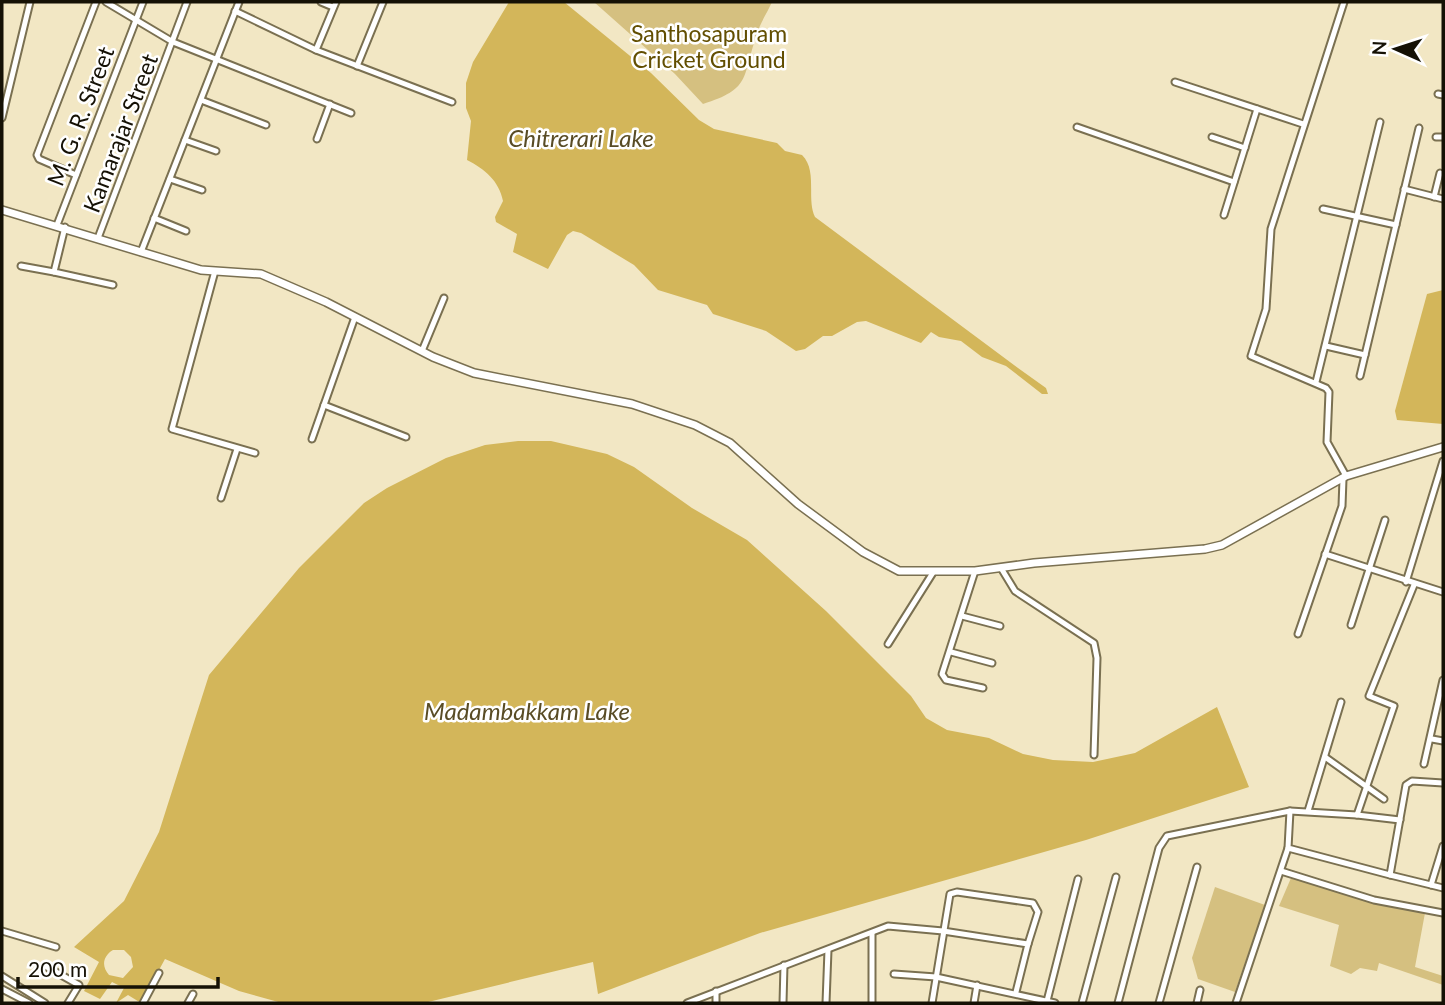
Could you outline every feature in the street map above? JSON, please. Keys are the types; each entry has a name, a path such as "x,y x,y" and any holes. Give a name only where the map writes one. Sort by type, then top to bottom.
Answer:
{"street":[{"path":"2,118 30,2"},
{"path":"76,175 39,159 37,155 96,2"},
{"path":"106,2 173,41 351,113"},
{"name":"M. G. R. Street","path":"54,272 61,226 76,175 143,2"},
{"name":"Kamarajar Street","path":"98,238 187,2"},
{"path":"141,252 239,2"},
{"path":"316,50 335,4 321,2"},
{"path":"357,66 383,2"},
{"path":"1298,634 1342,506 1345,478 1327,442 1329,392 1316,382 1251,356 1266,309 1271,229 1344,2"},
{"path":"235,11 316,50 452,102"},
{"path":"1175,82 1303,124"},
{"path":"201,100 266,125"},
{"path":"317,139 330,104"},
{"path":"1224,215 1258,109"},
{"path":"1316,382 1380,122"},
{"path":"1077,127 1234,182"},
{"path":"1360,376 1419,128"},
{"path":"1212,137 1245,148"},
{"path":"185,140 216,151"},
{"path":"1434,197 1440,173"},
{"path":"170,179 202,190"},
{"path":"1404,189 1443,199"},
{"path":"1323,209 1396,225"},
{"path":"2,210 141,252 215,271 261,274 422,351 495,379 632,404 695,425 730,443 798,504 883,565 906,572 975,571 1222,545 1345,478 1443,447"},
{"path":"155,218 186,231"},
{"path":"21,266 113,285"},
{"path":"215,271 172,426 176,432 255,453"},
{"path":"422,351 444,298"},
{"path":"312,439 355,317"},
{"path":"1326,346 1364,355"},
{"path":"324,405 406,437"},
{"path":"221,499 237,449"},
{"path":"1406,582 1443,461"},
{"path":"1351,625 1385,520"},
{"path":"1325,554 1414,585 1443,592"},
{"path":"1001,568 1015,591 1094,643 1097,671 1094,755"},
{"path":"888,644 934,571"},
{"path":"975,571 942,674 944,679 983,688"},
{"path":"1357,815 1394,706 1369,696 1414,585"},
{"path":"961,616 1000,626"},
{"path":"951,652 992,663"},
{"path":"1424,764 1432,739 1443,680"},
{"path":"1308,811 1341,702"},
{"path":"1432,739 1443,741"},
{"path":"1325,757 1384,800"},
{"path":"1390,875 1408,783 1443,783"},
{"path":"1236,1003 1288,848 1290,811"},
{"path":"1118,1003 1163,840 1167,836 1290,811 1400,820"},
{"path":"1431,885 1443,845"},
{"path":"1288,848 1443,888"},
{"path":"1159,1003 1197,867"},
{"path":"1280,871 1374,900 1443,913"},
{"path":"1082,1003 1116,877"},
{"path":"1047,1001 1078,879"},
{"path":"932,1003 949,896 954,892 1033,903 1038,912 1016,992"},
{"path":"687,1003 888,926 1028,944"},
{"path":"2,931 56,947"},
{"path":"872,933 872,1003"},
{"path":"826,1003 828,950"},
{"path":"783,1003 784,965"},
{"path":"47,967 79,985 72,1002"},
{"path":"143,1003 159,973"},
{"path":"894,974 936,976 1055,1003"},
{"path":"2,976 45,1003"},
{"path":"974,1003 977,985"},
{"path":"2,989 29,1003"},
{"path":"1197,1003 1200,990"},
{"path":"716,991 716,1003"},
{"path":"188,1003 193,994"}],"green space":[{"name":"Santhosapuram Cricket Ground","path":"594,2 772,2 757,33 742,80 730,93 703,104 675,74"},
{"path":"1291,878 1425,913 1415,967 1443,976 1443,985 1379,963 1377,971 1360,968 1351,974 1330,966 1339,925 1279,906"},
{"path":"1215,887 1265,905 1235,992 1198,979 1192,958"}],"water":[{"name":"Chitrerari Lake","path":"509,2 564,2 651,73 699,120 714,129 777,143 785,151 802,155 810,169 811,202 815,217 1046,388 1048,394 1042,394 1006,366 982,357 961,341 939,337 931,332 921,343 866,321 857,322 796,351 766,331 713,314 707,305 658,290 634,265 581,233 573,231 567,235 548,269 513,252 517,234 496,222 495,217 503,201 498,187 480,167 467,160 471,121 466,108 466,83 473,62"},
{"path":"1443,290 1443,424 1397,420 1395,411 1427,294"},
{"name":"Madambakkam Lake","path":"551,441 607,454 634,467 692,508 747,540 826,611 911,696 926,718 947,730 989,738 1023,754 1053,760 1093,762 1135,753 1217,707 1249,787 1086,840 760,933 598,994 593,962 424,1003 282,1003 239,991 165,959 141,1003 128,995 116,1003 124,988 112,982 100,999 84,991 99,962 74,947 124,901 159,832 209,675 299,568 364,503 446,458 485,445","holes":["113,950 124,950 131,957 133,967 123,978 109,975 104,965 107,955"]}]}
